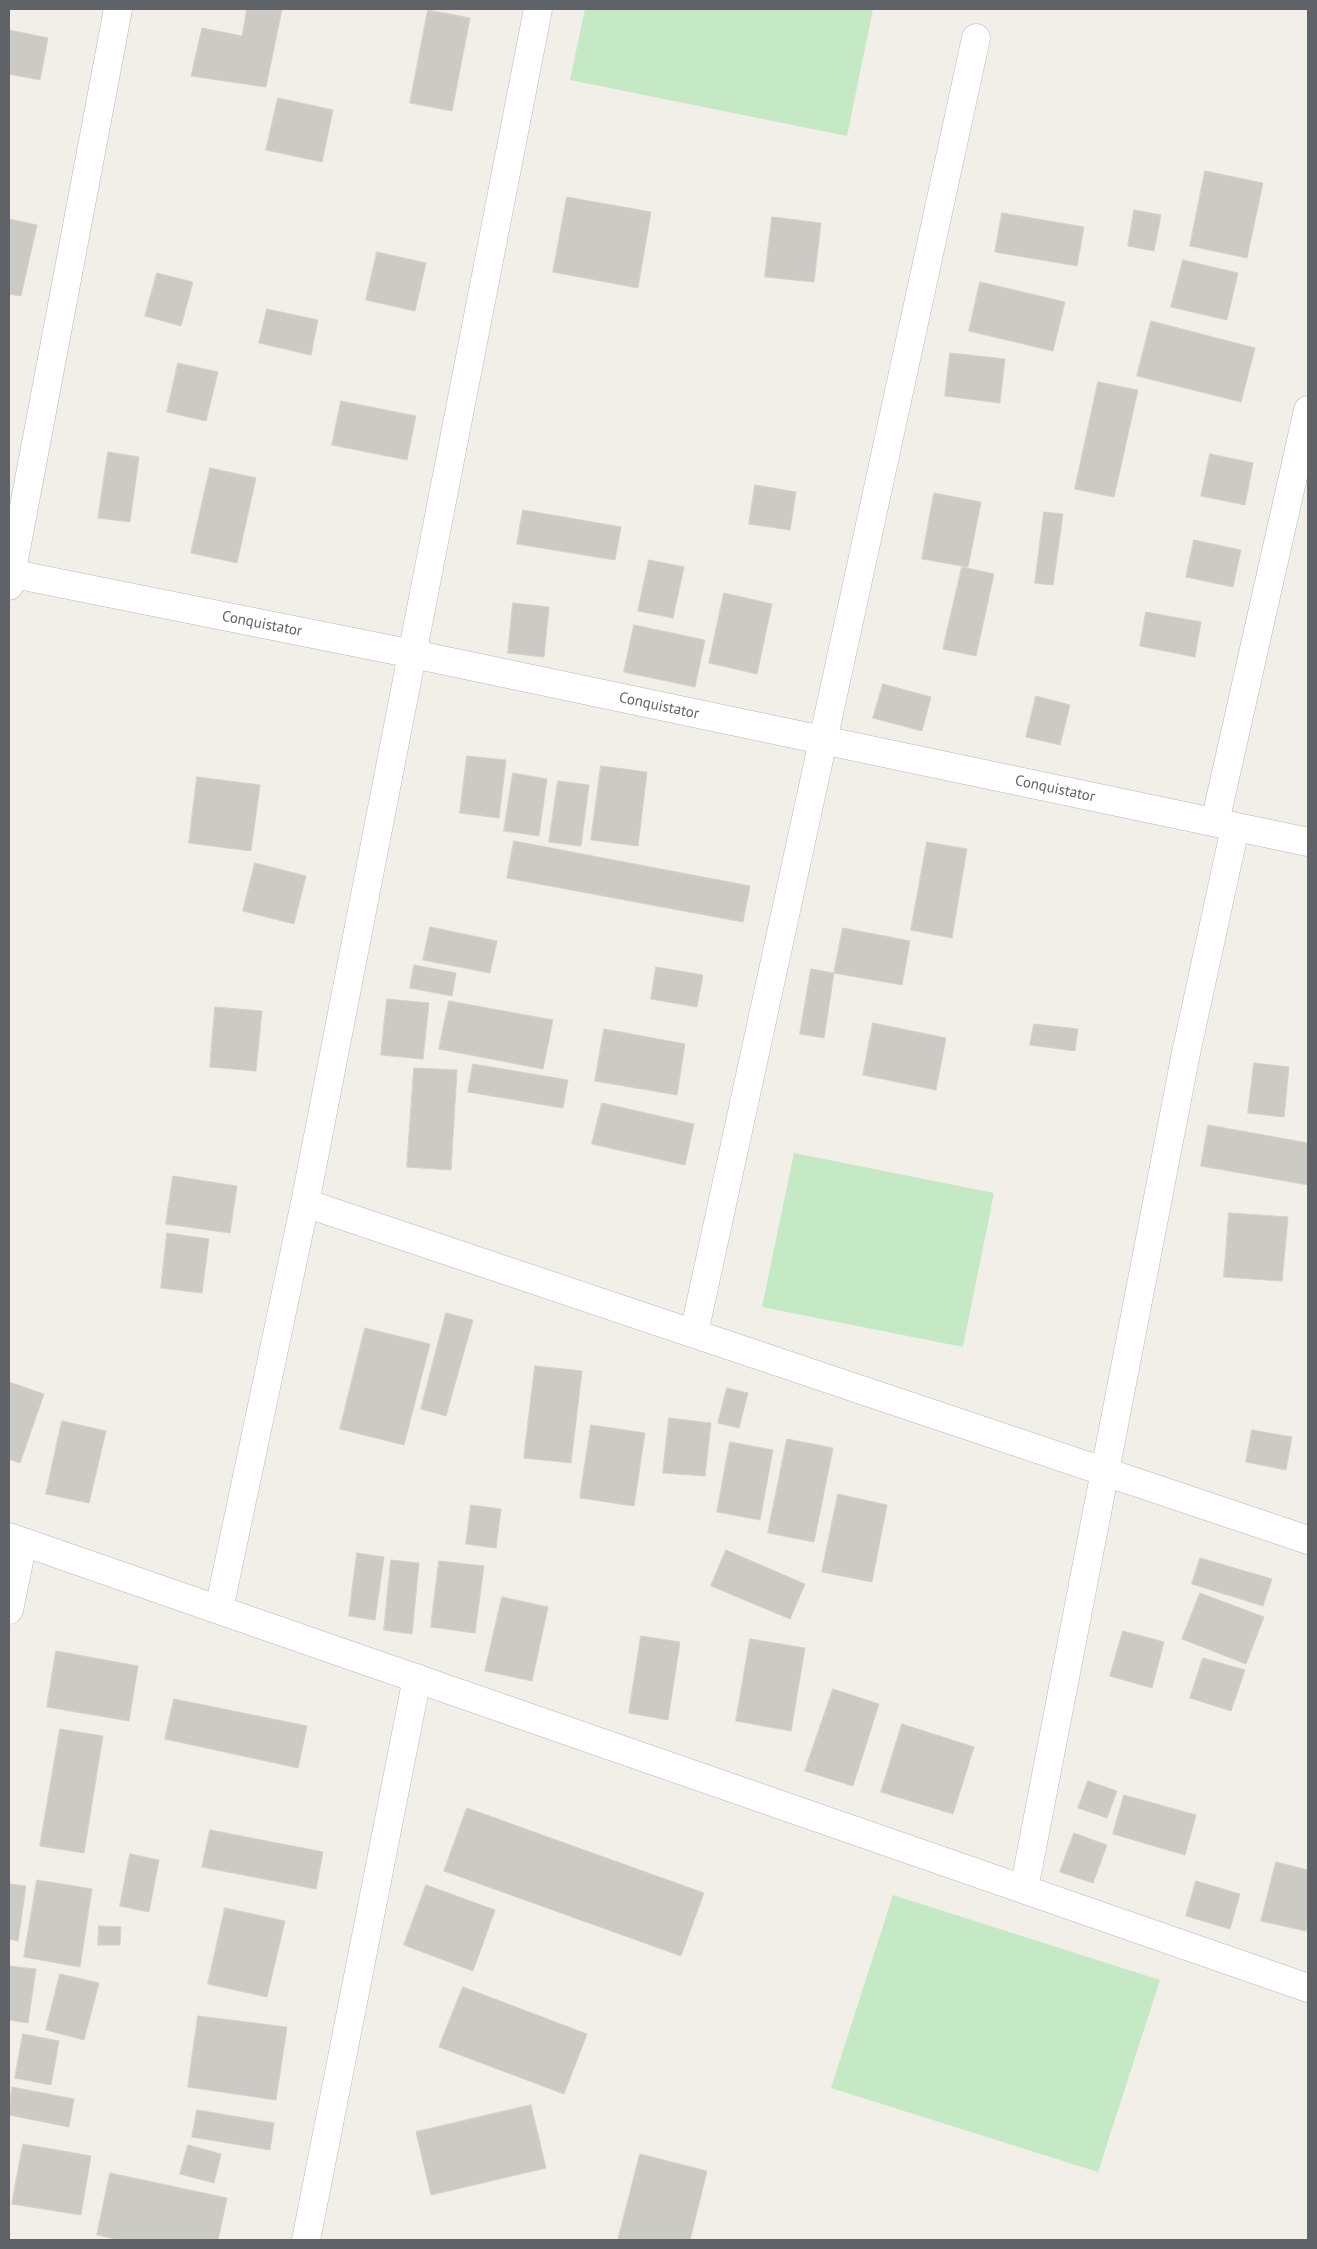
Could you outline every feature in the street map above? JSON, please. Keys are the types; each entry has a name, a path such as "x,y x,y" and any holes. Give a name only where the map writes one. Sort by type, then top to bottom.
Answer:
{"street":[{"path":"10,577 118,9"},
{"path":"219,1609 305,1203 538,9"},
{"path":"694,1333 976,38"},
{"path":"1024,1889 1186,1053 1225,825 1308,410"},
{"name":"Conquistator","path":"10,577 413,654 1308,842"},
{"path":"305,1203 1308,1540"},
{"path":"9,1610 16,1539 1308,1988"},
{"path":"306,2240 417,1678"}],"green space":[{"path":"585,9 873,9 847,136 570,80"},
{"path":"794,1153 994,1193 963,1347 762,1307"},
{"path":"893,1895 1160,1980 1098,2172 831,2088"}],"building":[{"path":"247,9 282,9 266,87 191,76 202,28 242,36"},
{"path":"428,10 470,18 452,111 410,103"},
{"path":"9,30 48,38 40,80 9,74"},
{"path":"278,98 333,110 322,162 266,150"},
{"path":"1205,171 1263,183 1247,258 1190,246"},
{"path":"567,197 651,212 638,288 553,272"},
{"path":"1134,210 1161,215 1154,251 1128,246"},
{"path":"1002,213 1084,227 1077,266 995,252"},
{"path":"772,217 821,223 814,282 765,277"},
{"path":"9,219 37,225 21,296 9,294"},
{"path":"377,252 426,263 415,311 366,300"},
{"path":"1183,260 1238,273 1227,320 1171,307"},
{"path":"157,273 193,282 181,326 145,316"},
{"path":"980,282 1065,302 1053,351 969,331"},
{"path":"267,309 318,320 311,355 259,343"},
{"path":"1151,321 1255,348 1241,402 1137,376"},
{"path":"950,353 1005,359 1000,403 945,396"},
{"path":"178,363 218,372 206,421 167,412"},
{"path":"1098,382 1138,390 1114,497 1075,489"},
{"path":"341,401 416,416 407,460 332,445"},
{"path":"108,452 139,457 130,522 98,518"},
{"path":"1210,454 1253,463 1245,505 1201,496"},
{"path":"210,468 256,478 237,563 191,553"},
{"path":"755,485 796,492 790,530 749,524"},
{"path":"934,493 981,502 968,567 922,559"},
{"path":"523,510 621,527 615,560 517,544"},
{"path":"1044,512 1063,514 1053,585 1035,583"},
{"path":"1194,540 1241,550 1233,587 1186,577"},
{"path":"649,560 684,567 673,618 638,611"},
{"path":"962,567 994,574 976,656 943,649"},
{"path":"724,593 772,604 757,674 709,663"},
{"path":"513,603 549,607 544,657 508,653"},
{"path":"1146,612 1201,622 1195,657 1140,646"},
{"path":"634,625 705,640 695,687 624,672"},
{"path":"883,684 931,697 922,731 873,718"},
{"path":"1036,696 1070,705 1060,745 1026,737"},
{"path":"467,756 506,760 499,818 460,813"},
{"path":"601,766 647,772 638,846 591,840"},
{"path":"513,773 547,779 539,836 504,831"},
{"path":"197,777 260,785 251,851 189,843"},
{"path":"558,781 589,785 581,846 549,842"},
{"path":"514,841 750,886 743,922 507,878"},
{"path":"927,842 967,849 952,938 911,930"},
{"path":"255,863 306,876 294,924 243,911"},
{"path":"430,927 497,941 490,973 423,960"},
{"path":"843,928 910,941 902,985 834,973"},
{"path":"414,965 456,973 452,996 410,988"},
{"path":"656,967 703,975 697,1007 651,999"},
{"path":"811,969 834,973 824,1038 800,1034"},
{"path":"387,999 429,1003 423,1059 381,1055"},
{"path":"449,1001 553,1020 543,1069 439,1049"},
{"path":"215,1007 262,1011 256,1071 210,1067"},
{"path":"873,1023 946,1038 936,1090 863,1075"},
{"path":"1034,1024 1078,1029 1075,1051 1030,1045"},
{"path":"604,1029 685,1044 677,1095 595,1081"},
{"path":"1254,1063 1289,1067 1284,1117 1248,1113"},
{"path":"473,1064 568,1080 563,1108 468,1092"},
{"path":"414,1068 457,1070 451,1170 407,1167"},
{"path":"602,1103 694,1124 685,1165 592,1144"},
{"path":"1208,1125 1308,1143 1308,1185 1201,1166"},
{"path":"173,1176 237,1186 230,1233 166,1224"},
{"path":"1229,1213 1288,1217 1282,1281 1224,1277"},
{"path":"167,1233 209,1239 202,1293 161,1288"},
{"path":"446,1313 473,1320 446,1416 421,1409"},
{"path":"365,1328 430,1344 404,1445 340,1429"},
{"path":"535,1366 582,1371 571,1463 524,1458"},
{"path":"9,1382 44,1394 20,1463 9,1459"},
{"path":"727,1388 748,1393 739,1428 718,1423"},
{"path":"669,1418 711,1423 705,1476 663,1473"},
{"path":"62,1421 106,1431 89,1503 46,1494"},
{"path":"591,1425 645,1433 634,1506 580,1498"},
{"path":"1252,1430 1292,1437 1286,1470 1246,1462"},
{"path":"787,1439 833,1448 814,1542 768,1533"},
{"path":"730,1442 773,1450 760,1520 717,1512"},
{"path":"838,1494 887,1505 872,1582 822,1572"},
{"path":"471,1505 501,1509 496,1548 466,1544"},
{"path":"726,1550 805,1584 790,1619 711,1586"},
{"path":"357,1553 384,1557 375,1620 349,1616"},
{"path":"1200,1558 1272,1579 1263,1606 1192,1584"},
{"path":"391,1560 419,1563 412,1634 384,1630"},
{"path":"439,1561 484,1566 475,1633 431,1627"},
{"path":"1200,1593 1264,1617 1246,1664 1182,1639"},
{"path":"502,1597 548,1607 532,1681 485,1671"},
{"path":"1123,1631 1164,1642 1152,1688 1110,1676"},
{"path":"641,1636 680,1642 668,1720 629,1713"},
{"path":"750,1639 805,1648 791,1731 736,1721"},
{"path":"56,1651 138,1666 129,1721 47,1707"},
{"path":"1203,1658 1245,1670 1231,1711 1190,1698"},
{"path":"833,1689 879,1704 853,1786 805,1771"},
{"path":"174,1699 307,1726 298,1768 165,1739"},
{"path":"902,1724 974,1747 953,1814 881,1792"},
{"path":"60,1729 103,1736 84,1853 40,1846"},
{"path":"1088,1781 1117,1791 1107,1818 1078,1808"},
{"path":"1124,1795 1196,1815 1185,1855 1113,1834"},
{"path":"467,1808 704,1893 681,1956 444,1871"},
{"path":"210,1830 323,1852 316,1889 202,1867"},
{"path":"1074,1833 1107,1845 1093,1883 1060,1872"},
{"path":"130,1854 159,1860 149,1912 120,1906"},
{"path":"1276,1862 1308,1870 1308,1920 1306,1931 1261,1921"},
{"path":"37,1880 92,1889 80,1967 24,1957"},
{"path":"1196,1881 1240,1894 1230,1929 1186,1916"},
{"path":"9,1884 26,1886 18,1941 9,1939"},
{"path":"426,1885 495,1910 473,1971 404,1945"},
{"path":"225,1908 285,1921 267,1997 208,1984"},
{"path":"99,1926 121,1927 120,1945 98,1945"},
{"path":"9,1966 36,1969 28,2023 9,2020"},
{"path":"60,1974 99,1983 84,2040 46,2030"},
{"path":"463,1987 587,2034 564,2094 439,2047"},
{"path":"198,2016 287,2027 276,2100 188,2087"},
{"path":"23,2034 59,2041 51,2085 15,2078"},
{"path":"12,2087 74,2099 69,2127 9,2115"},
{"path":"531,2105 546,2168 431,2195 416,2132"},
{"path":"197,2110 274,2123 270,2150 192,2137"},
{"path":"23,2144 91,2156 81,2215 12,2204"},
{"path":"188,2145 221,2154 214,2183 180,2174"},
{"path":"640,2154 707,2171 690,2240 618,2240"},
{"path":"110,2173 227,2198 218,2240 120,2240 97,2235"}]}
